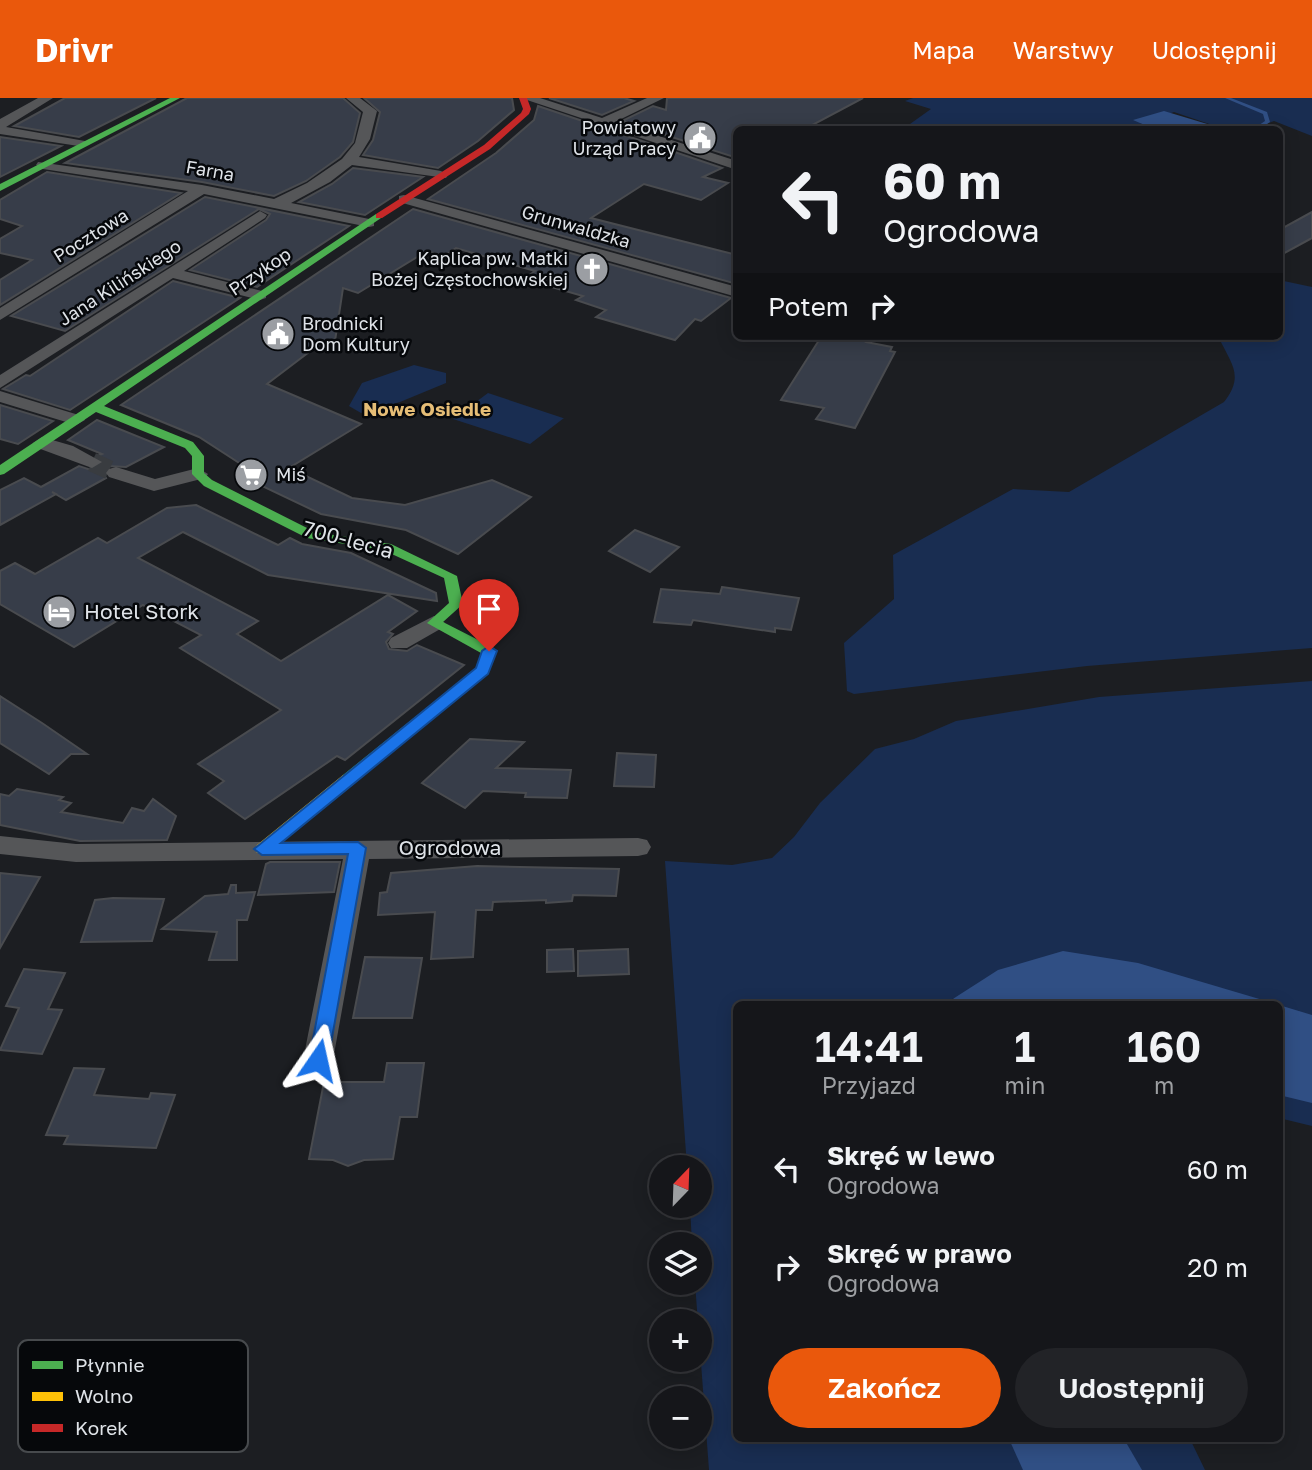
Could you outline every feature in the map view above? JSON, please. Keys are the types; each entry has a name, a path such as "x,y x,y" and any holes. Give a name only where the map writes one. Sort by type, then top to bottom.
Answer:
{"street":[{"path":"0,128 47,98"},
{"path":"0,188 80,144 176,98"},
{"path":"278,203 320,182 349,160 362,143 370,111 352,98"},
{"path":"525,98 733,165"},
{"name":"Przykop","path":"0,471 404,199 487,147 520,121 527,109 525,98"},
{"path":"603,123 659,98"},
{"path":"0,128 80,144"},
{"path":"349,160 441,175"},
{"name":"Farna","path":"43,165 202,189 369,223"},
{"name":"Pocztowa","path":"0,315 202,189"},
{"name":"Grunwaldzka","path":"404,199 733,291"},
{"name":"Jana Kilińskiego","path":"0,383 260,215"},
{"path":"172,273 260,295"},
{"path":"0,396 76,420"},
{"path":"95,407 189,446 198,456 198,474 154,485 116,473"},
{"path":"42,443 92,462"},
{"name":"700-lecia","path":"198,474 208,483 312,534 386,547 450,576 456,604 434,623 399,643"},
{"path":"262,849 482,670 489,651 434,623"},
{"name":"Ogrodowa","path":"0,845 76,853 638,847"},
{"path":"318,1060 358,848"}],"shaded area":[{"path":"913,98 1312,98 1312,136 1274,121 1261,126 1215,126 1174,112 1140,124 1146,126 918,126 910,124 931,109 905,101"},
{"path":"1164,111 1214,126 1147,126 1133,120"},
{"path":"1283,281 1312,287 1312,648 1087,666 854,694 847,691 844,643 894,599 893,555 1013,489 1069,492 1224,402 1234,384 1231,362 1220,340 1283,340"},
{"path":"414,365 446,373 446,383 400,402 361,413 349,406 362,383"},
{"path":"488,393 564,418 530,444 453,419"},
{"path":"1312,681 1312,1126 1283,1119 1283,1001 952,1001 954,998 950,1001 733,1001 733,1442 1191,1442 1205,1470 709,1470 707,1449 712,1449 712,1386 703,1386 702,1372 712,1372 712,1309 697,1309 696,1295 712,1295 712,1232 691,1232 691,1218 712,1218 712,1155 686,1155 665,861 732,865 772,858 794,837 820,803 875,749 914,739 956,721 1099,697"},
{"path":"1063,951 1138,963 1266,1001 950,1001 998,970"},
{"path":"1283,1006 1312,1015 1312,1103 1283,1096"},
{"path":"1010,1442 1126,1442 1142,1470 1023,1470"}],"building":[{"path":"65,98 156,98 79,137 14,126"},
{"path":"187,98 343,98 360,113 353,142 340,157 306,181 274,196 202,182 65,163"},
{"path":"364,98 512,98 514,110 478,141 438,168 363,155 373,140 380,112"},
{"path":"549,98 624,98 634,101 602,115"},
{"path":"667,98 863,98 810,126 733,126 733,157 622,121 653,106 666,110"},
{"path":"538,106 722,168 703,177 728,183 701,200 644,184 591,218 733,254 733,283 428,199 496,153 534,120"},
{"path":"0,137 61,146 0,177"},
{"path":"353,168 423,177 365,215 299,202 332,184"},
{"path":"47,172 181,193 0,305 0,280 32,260 0,253 0,239 22,226 0,219 0,200"},
{"path":"205,197 349,226 257,287 190,270 266,220 270,214 259,209 65,331 11,316"},
{"path":"413,209 731,298 701,321 695,319 675,340 596,317 606,310 576,300 583,296 524,279 535,271 456,248 444,256 427,251 358,293 343,288 335,341 321,343 267,384 361,424 289,468 352,498 405,505 492,480 531,497 458,554 406,530 321,514 239,475 250,470 199,437 121,405"},
{"path":"1312,212 1312,238 1283,254 1283,228"},
{"path":"173,281 240,298 70,410 3,389 26,375 30,376"},
{"path":"819,340 867,340 866,342 892,347 890,351 895,352 855,428 816,419 824,408 781,400"},
{"path":"0,405 53,421 18,444 0,439"},
{"path":"97,420 164,447 126,467 108,466 103,473 106,478 66,500 56,494 0,525 0,490 24,478 41,487 79,466 91,470 103,464 104,461 97,456 102,454 68,440"},
{"path":"196,505 278,545 290,538 302,544 351,553 436,593 437,601 268,575 183,532 138,558 258,621 237,634 281,661 388,595 417,611 388,632 393,634 386,642 389,649 407,651 417,645 464,665 345,760 337,756 245,819 208,793 224,781 198,764 281,710 180,648 201,635 143,605 74,647 0,604 0,571 15,563 35,574 98,538 107,543 167,508"},
{"path":"635,530 679,547 650,572 609,551"},
{"path":"722,587 799,598 791,630 775,628 775,632 693,620 691,625 654,622 661,589 720,594"},
{"path":"0,696 87,754 71,754 49,774 0,743"},
{"path":"470,739 524,742 496,768 571,770 567,798 525,797 526,793 483,791 465,808 422,783"},
{"path":"617,753 656,755 654,787 614,786"},
{"path":"17,789 63,797 59,800 71,803 61,812 123,823 132,808 144,811 153,799 176,816 167,840 80,841 0,825 0,794 9,796"},
{"path":"340,862 334,892 258,895 266,864"},
{"path":"477,866 619,869 616,896 573,895 572,901 546,903 546,900 493,902 492,910 476,910 473,957 431,959 435,912 378,915 380,893 387,892 391,873"},
{"path":"0,873 40,877 0,948"},
{"path":"231,885 236,885 236,893 255,892 247,920 237,920 237,960 209,960 217,932 162,929 205,896 228,894"},
{"path":"164,899 152,941 81,942 95,900"},
{"path":"573,949 574,971 547,972 547,950"},
{"path":"628,949 629,974 578,976 578,951"},
{"path":"365,957 422,958 412,1018 353,1018"},
{"path":"24,969 65,973 48,1009 62,1010 42,1054 0,1050 19,1008 6,1006"},
{"path":"387,1063 424,1063 417,1117 400,1117 393,1159 364,1160 348,1166 333,1160 309,1159 324,1082 384,1082"},
{"path":"74,1068 104,1069 94,1095 149,1099 151,1093 175,1095 156,1148 64,1144 68,1136 46,1135"}],"waterway":[{"path":"1227,98 1265,113 1268,122 1261,126"}],"tunnel":[{"path":"92,462 116,473"}],"traffic: fast":[{"path":"0,188 176,98"},
{"path":"0,471 379,216"},
{"path":"95,407 189,445 198,456 198,474 208,483 312,535 386,547 450,576 456,604 434,623 489,651 482,670 349,779"}],"traffic: slow":[{"path":"263,849 349,779"}],"traffic: jam":[{"path":"379,216 487,147 525,114 527,109 523,98"}],"place":[{"name":"Powiatowy Urząd Pracy","path":"700,138"},
{"name":"Kaplica pw. Matki Bożej Częstochowskiej","path":"592,269"},
{"name":"Brodnicki Dom Kultury","path":"278,334"},
{"name":"Miś","path":"251,475"},
{"name":"Hotel Stork","path":"59,612"}],"district":[{"name":"Nowe Osiedle","path":"427,409"}],"route":[{"path":"318,1060 358,848 262,849 482,670 489,651"}]}
